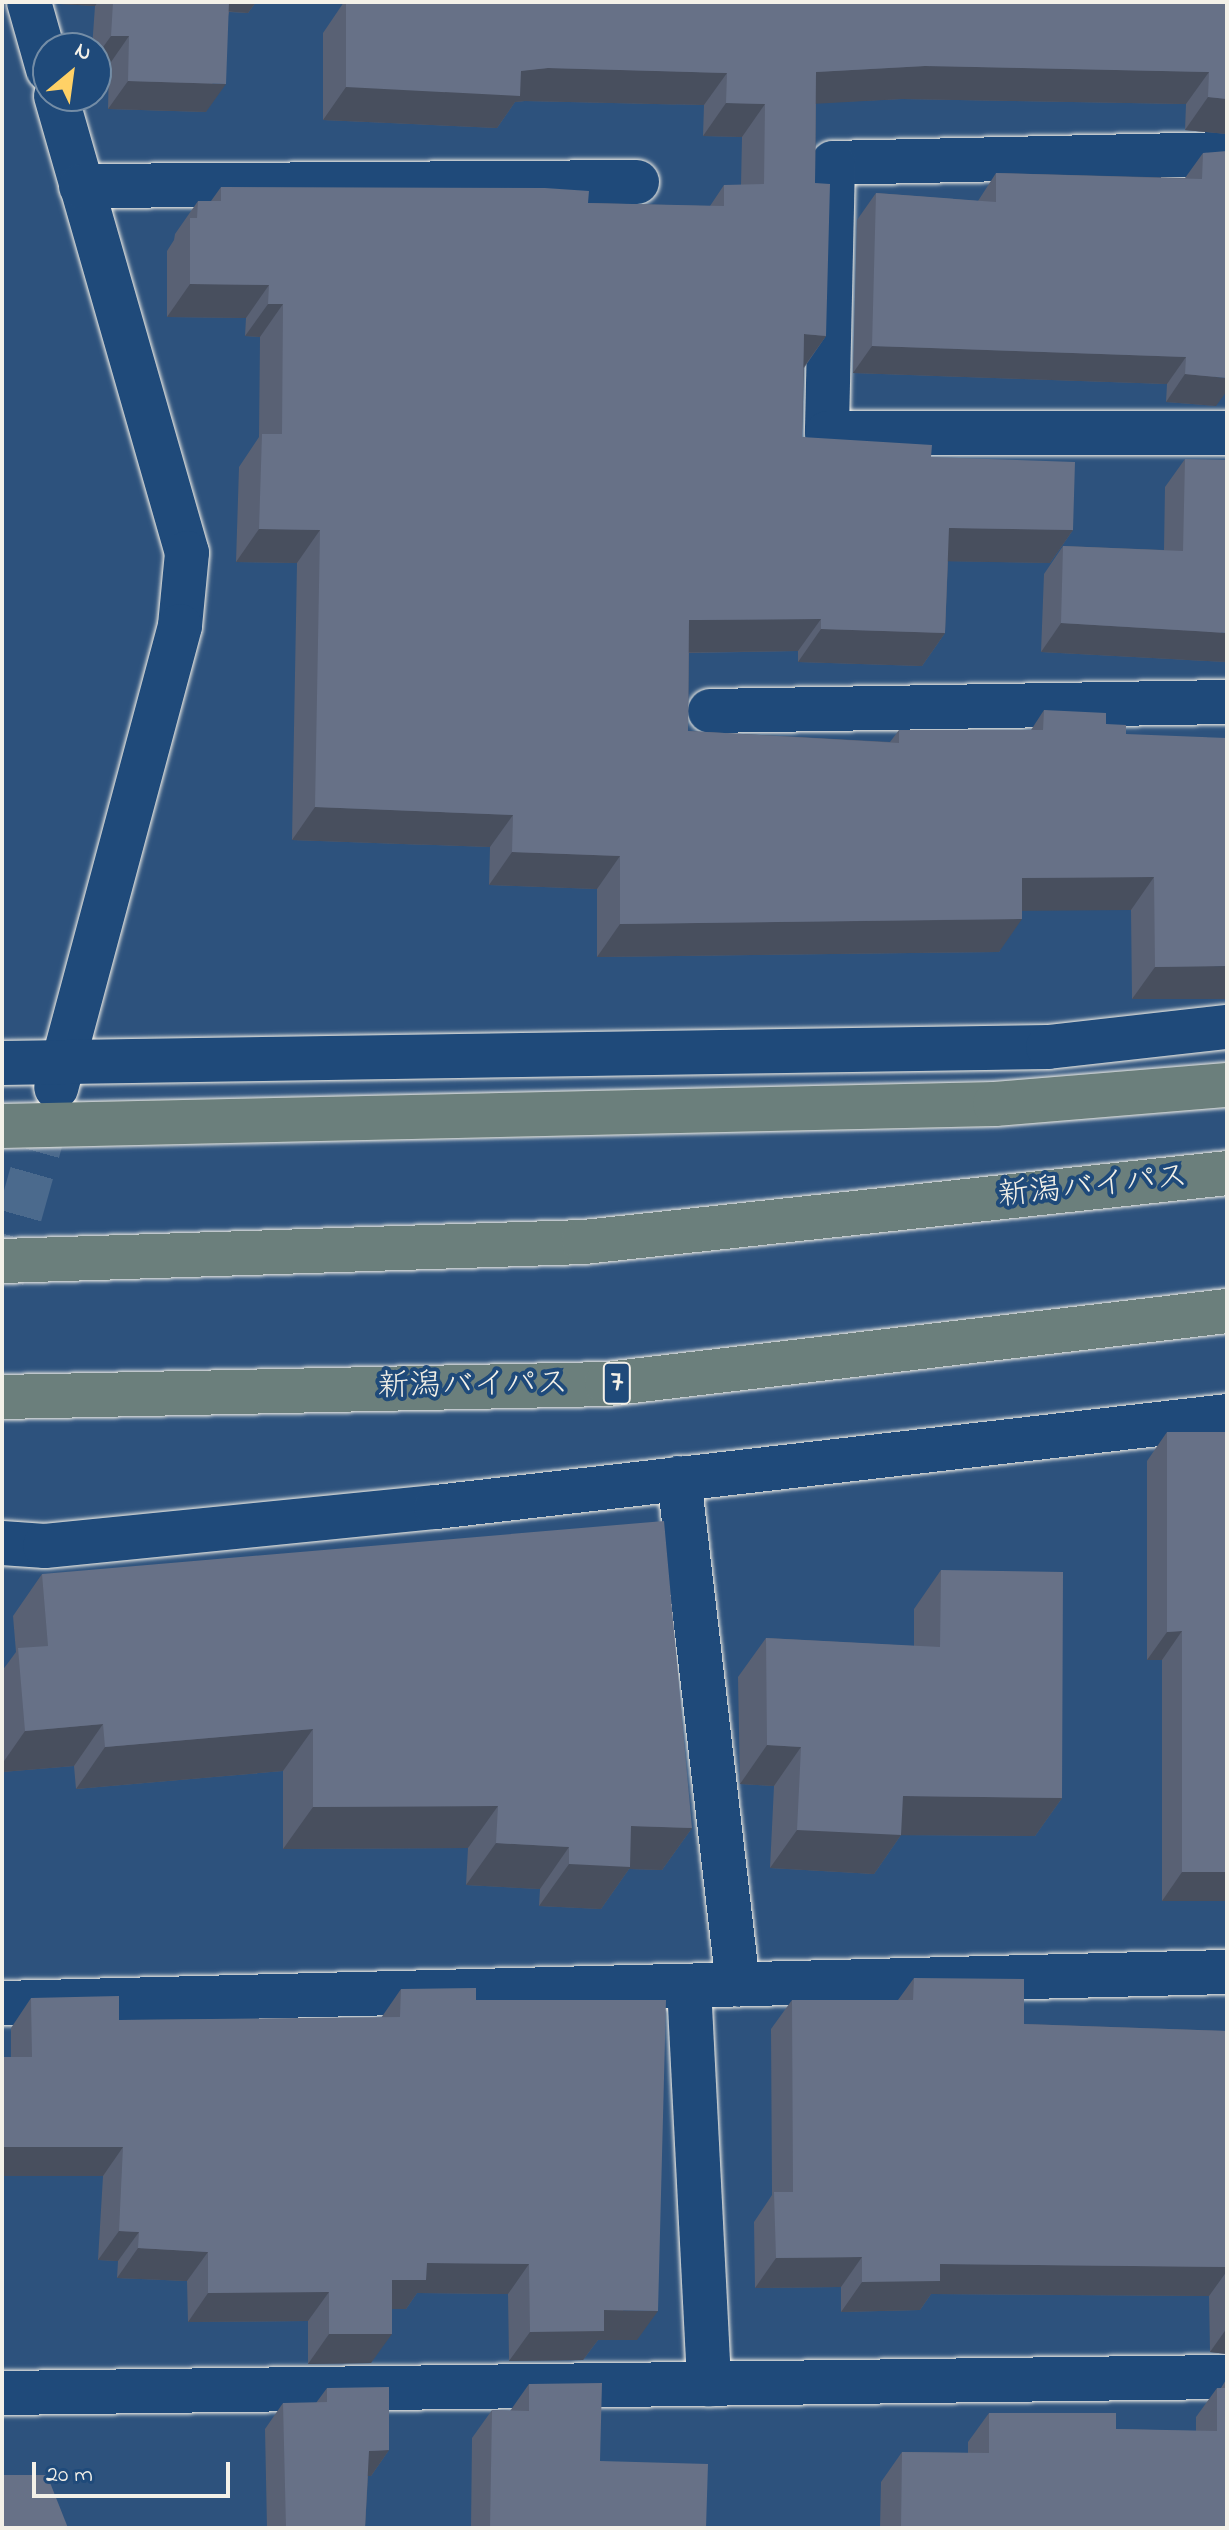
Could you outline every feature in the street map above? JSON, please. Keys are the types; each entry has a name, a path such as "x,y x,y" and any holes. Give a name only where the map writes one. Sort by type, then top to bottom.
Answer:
{"highway":[{"path":"2,1126 995,1104 1227,1085"},
{"name":"新潟バイパス","path":"2,1261 584,1242 1227,1173"},
{"name":"新潟バイパス","path":"2,1397 607,1384 1227,1311"}],"street":[{"path":"29,2 38,32"},
{"path":"58,1077 180,626 187,553 60,112"},
{"path":"1227,154 833,163 827,433 1227,433"},
{"path":"81,186 637,182"},
{"path":"710,711 1227,702"},
{"path":"2,1063 58,1077 499,1050 1048,1047 1227,1027"},
{"path":"2,1543 45,1546 1227,1416"},
{"path":"679,1478 738,1985"},
{"path":"2,2003 1227,1972"},
{"path":"689,1986 709,2384"},
{"path":"2,2393 1227,2377"}],"building":[{"path":"113,2 229,2 226,84 128,81 129,36 112,36"},
{"path":"346,2 1227,2 1227,99 1208,97 1209,72 925,66 816,72 815,183 830,184 826,336 804,334 802,437 932,445 931,457 1075,462 1073,530 949,528 945,633 821,629 821,619 689,620 688,731 899,743 899,730 1043,730 1044,710 1106,713 1106,724 1126,725 1126,734 1227,738 1227,966 1155,967 1154,877 1022,878 1022,919 620,924 620,856 512,852 513,815 315,807 320,530 259,529 262,434 282,434 283,304 268,304 269,285 190,284 190,218 197,218 198,201 221,201 221,187 545,188 589,191 588,203 724,206 724,185 764,184 765,104 726,103 727,73 548,68 521,71 520,96 346,87"},
{"path":"1227,151 1227,378 1185,374 1186,357 872,346 876,193 996,202 996,173 1202,179 1203,153"},
{"path":"1185,459 1227,460 1227,633 1061,623 1063,546 1183,551"},
{"path":"1167,1432 1227,1432 1227,1872 1182,1872 1182,1631 1167,1632"},
{"path":"664,1521 692,1828 631,1826 630,1867 569,1864 569,1847 496,1843 498,1806 313,1807 313,1729 105,1747 103,1724 25,1731 18,1648 48,1646 42,1574"},
{"path":"941,1570 1063,1572 1062,1798 903,1796 901,1835 797,1830 801,1747 767,1745 766,1638 940,1647"},
{"path":"914,1978 1024,1979 1024,2024 1227,2031 1227,2267 940,2264 940,2281 862,2282 862,2257 776,2258 774,2192 793,2192 792,2000 913,2000"},
{"path":"476,1988 476,2000 666,2000 658,2311 604,2310 604,2331 530,2332 529,2264 427,2263 426,2280 392,2280 392,2334 329,2334 329,2292 208,2293 208,2252 138,2248 139,2232 119,2231 123,2147 2,2147 2,2057 32,2057 31,1998 119,1996 119,2020 400,2017 401,1989"},
{"path":"602,2383 600,2461 708,2464 706,2528 490,2528 492,2410 529,2411 529,2384"},
{"path":"389,2387 389,2450 369,2451 365,2528 286,2528 283,2403 327,2402 327,2388"},
{"path":"1217,2388 1227,2388 1227,2528 901,2528 902,2452 989,2453 989,2413 1116,2413 1116,2429 1217,2431"},
{"path":"2,2475 47,2475 68,2528 2,2528"}],"tunnel":[{"path":"2,1279 55,1091"}]}
